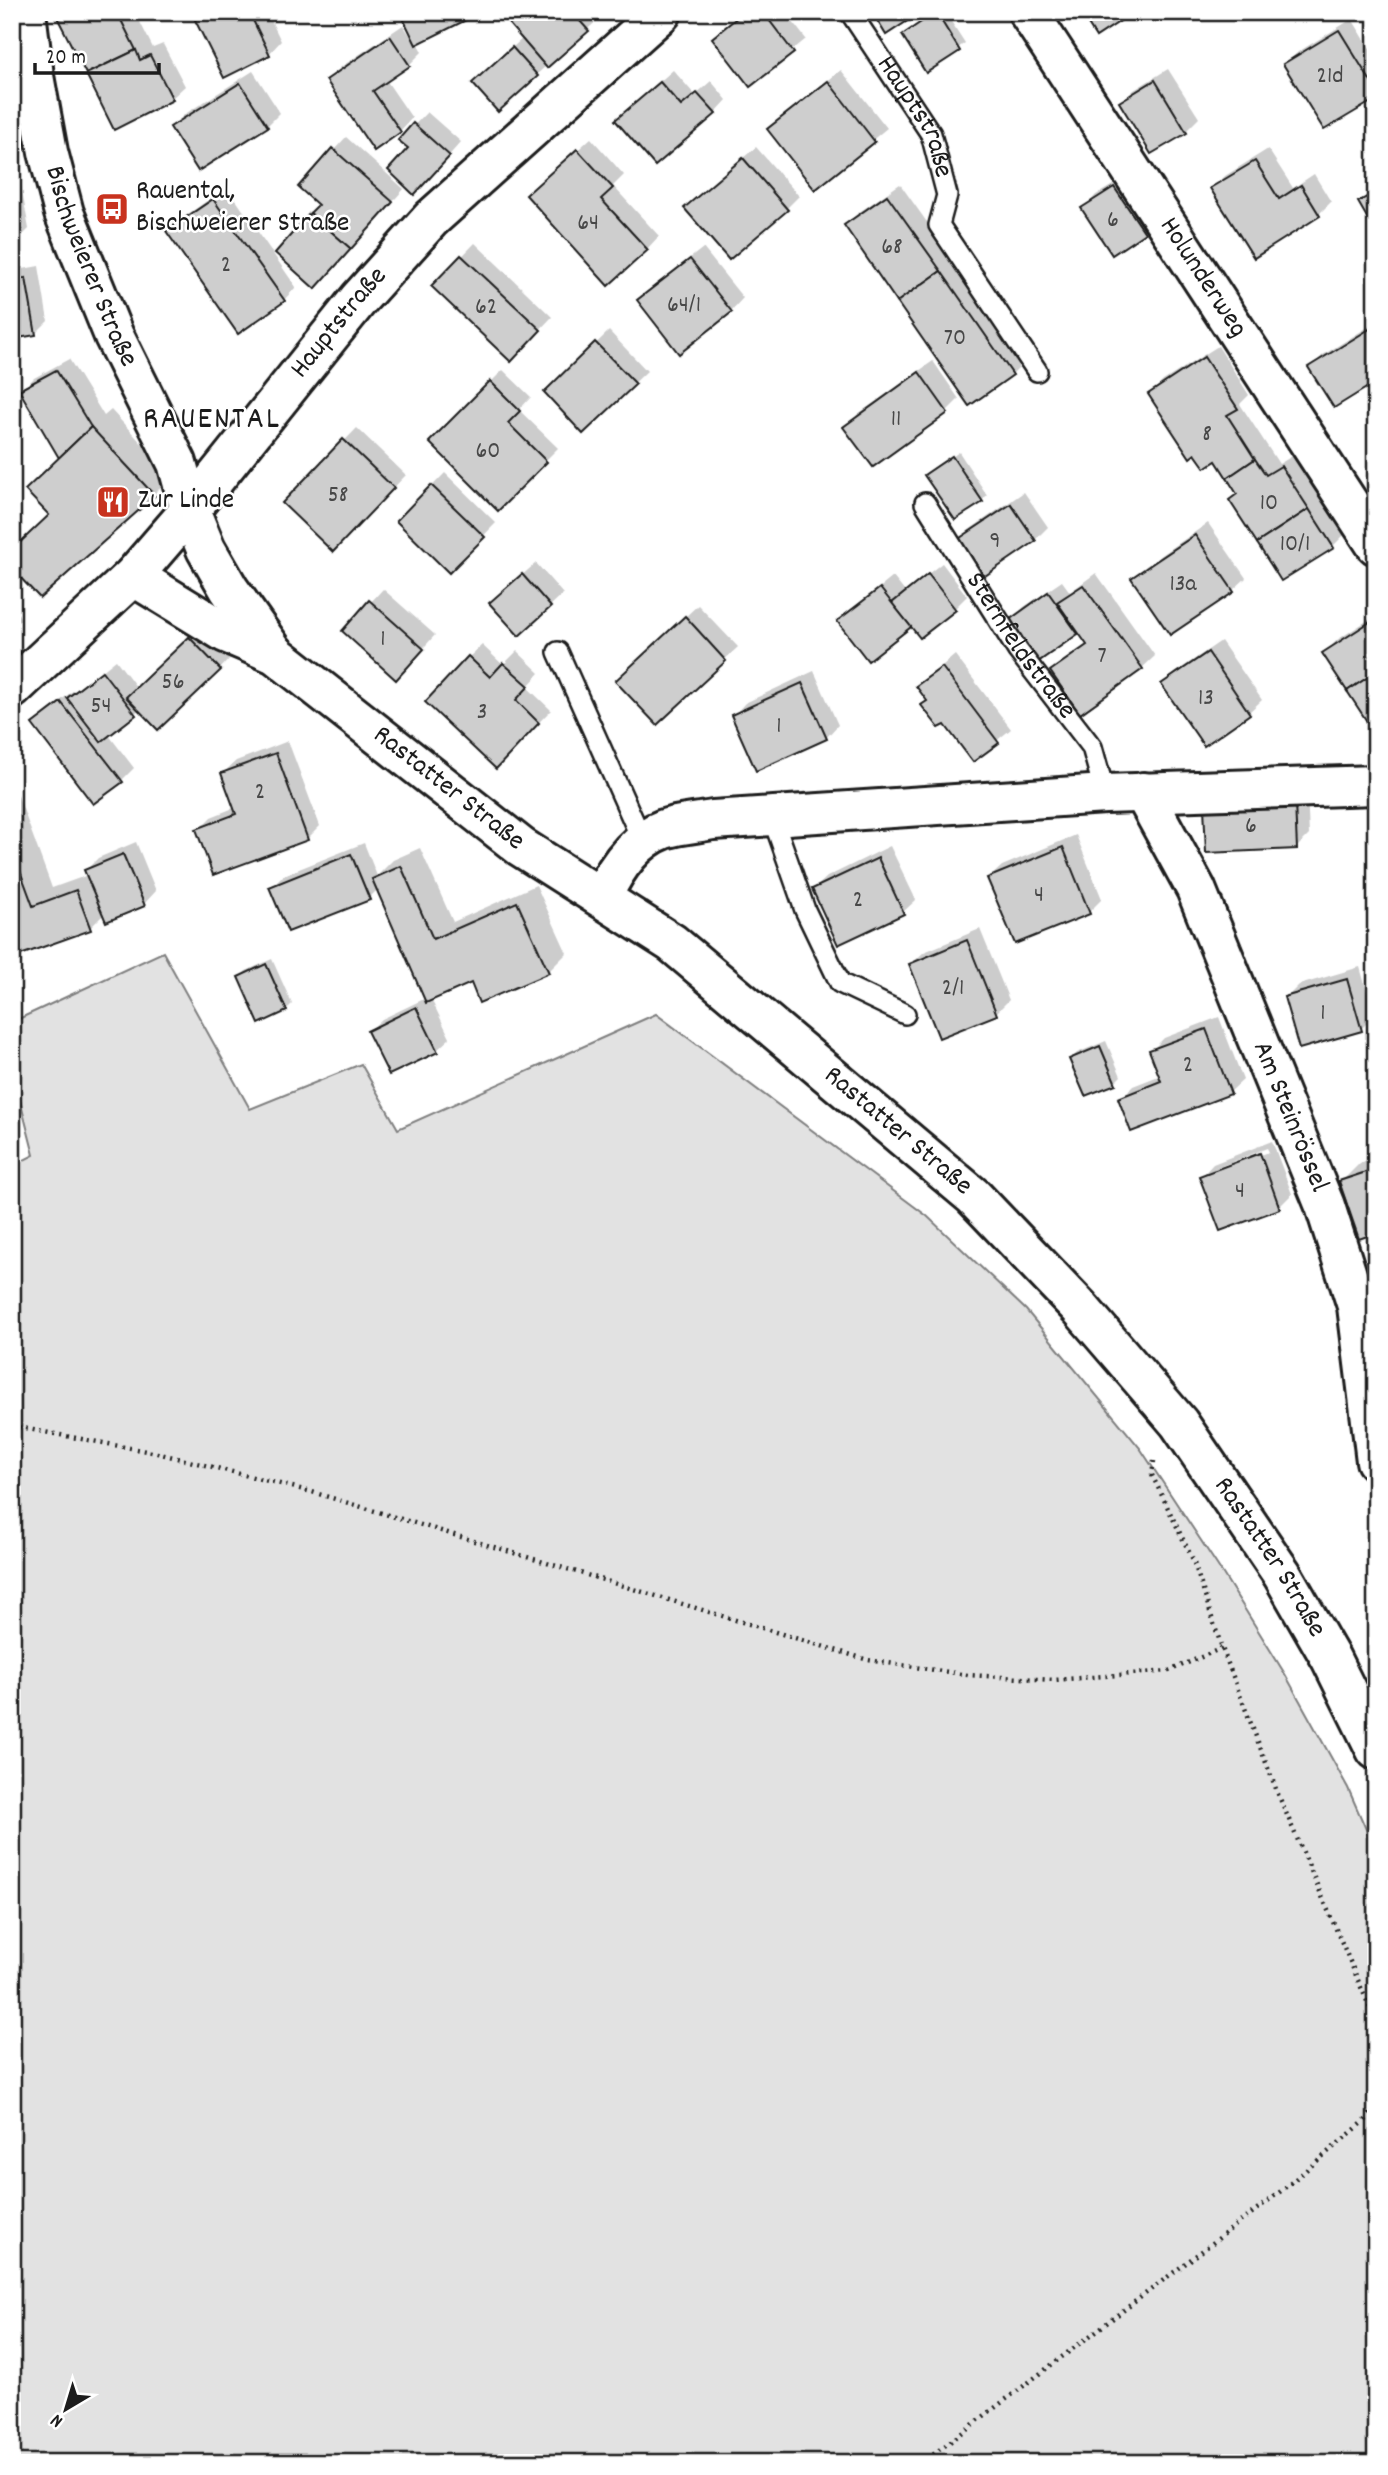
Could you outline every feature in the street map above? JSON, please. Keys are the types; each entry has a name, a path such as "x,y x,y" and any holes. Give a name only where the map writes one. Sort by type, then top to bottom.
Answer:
{"street":[{"name":"Bischweierer Straße","path":"26,12 38,101 64,213 114,336 177,463 190,510"},
{"name":"Hauptstraße","path":"12,689 133,576 190,510 359,299 431,219 662,12"},
{"name":"Holunderweg","path":"1028,12 1376,545"},
{"name":"Rastatter Straße","path":"190,510 206,550 229,589 275,654"},
{"name":"Rastatter Straße","path":"133,576 226,633 275,654 521,847 672,943 973,1196 1080,1308 1179,1423 1282,1574 1331,1660 1376,1750"},
{"path":"602,897 610,880 642,840 664,829 713,820 1105,794 1376,785"},
{"name":"Am Steinrössel","path":"1143,792 1196,889 1325,1206 1357,1306 1376,1461"}],"lane":[{"name":"Hauptstraße","path":"850,12 931,134 947,195 939,225 1037,371"},
{"name":"Sternfeldstraße","path":"925,503 1018,651 1092,747 1105,794"},
{"path":"558,652 642,840"},
{"path":"772,816 805,910 840,983 905,1014"}],"path":[{"path":"1179,1423 1155,1455 1152,1475 1193,1560 1222,1648 1278,1794 1376,2022"},
{"path":"12,1426 157,1452 312,1492 868,1660 968,1675 1054,1680 1169,1671 1222,1648"},
{"path":"922,2463 1281,2191 1365,2121 1376,2104"}],"shaded area":[{"path":"163,952 250,1109 361,1064 398,1129 656,1014 927,1216 1026,1310 1140,1448 1285,1674 1348,1788 1376,1852 1376,2463 12,2463 12,1166 34,1155 12,1069 12,1022"}],"building":[{"path":"72,12 117,12 136,50 86,74 58,19"},
{"path":"191,12 249,12 270,55 224,78"},
{"path":"400,12 482,12 416,45"},
{"path":"523,12 572,12 589,31 547,68 509,24"},
{"path":"744,12 763,12 794,53 750,87 712,38"},
{"path":"872,12 921,12 886,35"},
{"path":"936,12 960,51 926,73 902,35"},
{"path":"1080,12 1134,12 1096,37"},
{"path":"1339,30 1376,90 1376,99 1324,130 1283,64"},
{"path":"390,36 410,66 373,91 401,132 374,151 326,80"},
{"path":"512,47 538,76 498,112 472,83"},
{"path":"136,50 140,60 150,55 173,100 114,130 86,74"},
{"path":"1155,80 1187,133 1151,154 1119,102"},
{"path":"828,81 875,142 815,190 767,129"},
{"path":"660,82 681,106 697,93 716,114 655,166 615,120"},
{"path":"240,83 268,127 198,171 170,127"},
{"path":"413,123 450,156 414,195 388,170 408,148 398,140"},
{"path":"332,148 393,202 351,249 310,213 318,205 298,187"},
{"path":"577,149 613,188 601,199 648,250 608,286 526,195"},
{"path":"743,158 788,210 729,260 684,208"},
{"path":"1255,161 1279,199 1301,185 1320,216 1254,258 1210,188"},
{"path":"1114,187 1145,233 1112,255 1081,208"},
{"path":"1376,192 1376,233 1358,202"},
{"path":"887,195 941,271 897,302 844,225"},
{"path":"213,199 285,301 238,334 166,231"},
{"path":"310,213 351,249 315,289 275,253"},
{"path":"461,255 541,330 511,362 431,286"},
{"path":"690,259 732,312 679,354 637,300"},
{"path":"941,271 1013,375 969,406 897,302"},
{"path":"26,278 36,335 12,339 12,280"},
{"path":"1376,325 1376,382 1334,408 1308,367"},
{"path":"595,342 636,384 583,434 544,392"},
{"path":"1204,357 1238,409 1227,415 1255,459 1227,478 1216,461 1205,468 1195,454 1190,458 1148,394"},
{"path":"56,370 91,427 59,458 19,390"},
{"path":"919,372 948,413 873,467 843,427"},
{"path":"490,381 520,411 508,423 547,462 498,511 429,442"},
{"path":"91,427 155,496 40,598 12,569 12,550 49,515 25,490"},
{"path":"343,439 394,488 333,552 282,503"},
{"path":"952,456 983,502 955,520 924,475"},
{"path":"1255,459 1266,475 1281,466 1309,509 1257,543 1229,500 1237,494 1227,478"},
{"path":"431,485 485,537 449,573 396,521"},
{"path":"1011,504 1036,541 979,580 954,542"},
{"path":"1309,509 1334,548 1281,581 1257,543"},
{"path":"1195,535 1234,592 1170,635 1131,578"},
{"path":"522,574 551,607 519,636 489,603"},
{"path":"928,574 956,610 920,638 892,603"},
{"path":"1083,585 1143,669 1080,714 1050,671 1087,645 1057,602"},
{"path":"880,588 911,627 868,661 837,621"},
{"path":"1048,592 1078,634 1038,662 1009,620"},
{"path":"369,600 424,649 396,680 342,631"},
{"path":"685,616 726,661 657,725 615,681"},
{"path":"1376,618 1376,672 1347,691 1322,653"},
{"path":"189,637 221,670 158,730 126,697"},
{"path":"1208,652 1250,714 1204,746 1161,684"},
{"path":"468,656 490,677 503,663 529,686 516,700 539,723 496,769 425,702"},
{"path":"942,667 999,743 973,762 945,725 939,728 921,705 927,701 916,686"},
{"path":"102,671 136,715 101,742 67,698"},
{"path":"1376,672 1376,727 1372,729 1347,691"},
{"path":"802,683 827,739 756,771 731,715"},
{"path":"61,702 123,782 93,804 32,724"},
{"path":"276,753 308,840 213,875 196,829 236,814 221,773"},
{"path":"1295,802 1297,849 1206,853 1204,806"},
{"path":"1063,847 1090,914 1015,944 987,878"},
{"path":"12,849 33,906 76,890 91,930 12,958"},
{"path":"123,854 145,906 106,922 84,870"},
{"path":"351,854 370,900 288,932 269,887"},
{"path":"878,858 904,914 838,945 812,889"},
{"path":"401,866 433,939 517,902 549,973 479,1003 471,983 426,1003 372,879"},
{"path":"967,940 997,1015 939,1038 909,964"},
{"path":"266,964 287,1011 259,1024 238,977"},
{"path":"1347,979 1362,1031 1299,1049 1284,997"},
{"path":"416,1007 438,1052 389,1075 367,1031"},
{"path":"1206,1029 1231,1094 1131,1132 1118,1098 1161,1081 1149,1050"},
{"path":"1100,1046 1116,1084 1085,1096 1069,1059"},
{"path":"1260,1153 1280,1209 1220,1231 1199,1176"},
{"path":"1376,1166 1376,1233 1359,1239 1339,1181 1372,1170 1371,1167"}],"place":[{"name":"Rauental, Bischweierer Straße","path":"112,209"},
{"name":"Zur Linde","path":"113,502"}],"district":[{"name":"RAUENTAL","path":"212,421"}]}
